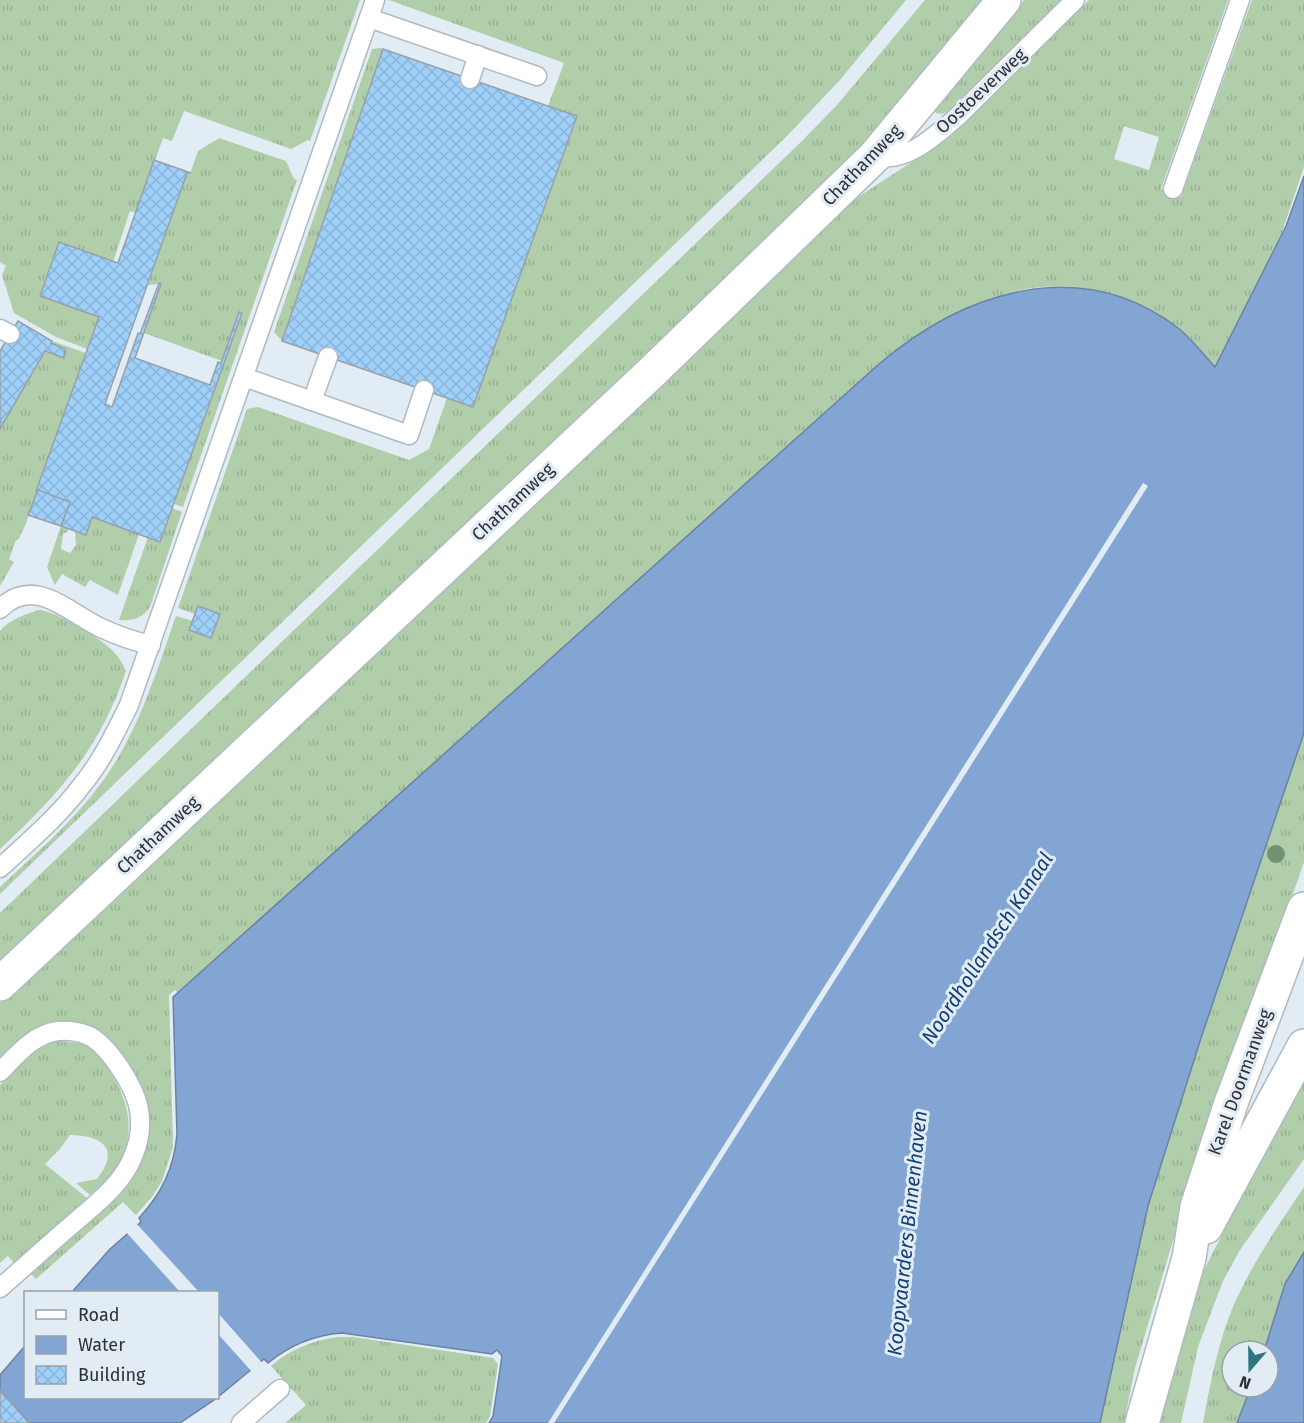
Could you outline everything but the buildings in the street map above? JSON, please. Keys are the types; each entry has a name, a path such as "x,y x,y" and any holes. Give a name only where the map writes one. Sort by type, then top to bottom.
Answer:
{"street":[{"name":"Chathamweg","path":"0,984 654,370 875,156 1004,0"},
{"name":"Karel Doormanweg","path":"1142,1423 1189,1258 1197,1208 1231,1103 1304,909"},
{"name":"Karel Doormanweg","path":"1189,1258 1304,1046"}],"lane":[{"path":"0,868 65,805 96,766 129,705 375,0"},
{"name":"Oostoeverweg","path":"875,156 885,159 896,157 914,149 940,132 1075,0"},
{"path":"1173,189 1240,0"},
{"path":"369,18 537,76"},
{"path":"470,79 478,56"},
{"path":"312,401 328,357"},
{"path":"244,377 409,435 424,390"},
{"path":"0,609 11,600 22,596 45,597 119,636 151,645"},
{"path":"0,1072 35,1039 57,1031 82,1033 99,1043 125,1077 133,1091 140,1121 139,1139 134,1156 121,1178 105,1195 0,1288"},
{"path":"241,1423 280,1389"}],"green space":[{"path":"0,0 360,0 310,141 291,149 184,111 172,141 163,138 136,213 130,211 114,259 112,261 59,242 40,296 99,317 87,349 56,337 14,313 2,275 6,266 0,262"},
{"path":"389,0 906,0 839,81 786,137 0,894 0,887 79,811 115,763 145,702 176,616 193,621 190,630 211,638 219,614 199,606 195,614 178,608 247,409 258,407 409,460 429,449 447,398 473,407 577,117 548,106 564,63"},
{"path":"925,0 988,0 898,108 806,206 0,964 0,913 802,141 837,105"},
{"path":"1024,0 1062,0 953,109 942,114 936,113 934,109"},
{"path":"1089,0 1228,0 1161,189 1181,197 1252,0 1304,0 1304,167 1282,232 1215,367 1196,345 1174,326 1149,311 1123,298 1096,290 1067,287 1038,287 978,303 935,324 895,350 178,993 175,990 169,995 173,1147 162,1181 136,1215 123,1202 36,1279 30,1273 112,1200 131,1180 146,1149 149,1121 143,1099 125,1061 103,1033 89,1026 65,1021 42,1025 24,1036 0,1060 0,1003 849,203 947,139","holes":["1124,126 1159,137 1149,170 1114,159"]},
{"path":"372,49 383,49 282,341 274,332"},
{"path":"219,138 286,161 294,179 297,180 183,507 174,504 242,313 239,312 222,361 144,333 161,284 148,285 187,173 190,174 198,151"},
{"path":"52,341 86,353 25,526 16,540 9,559 14,562 0,586 0,429 45,351 64,357 65,349 51,343"},
{"path":"172,508 182,512 150,607 136,618 119,620 148,537 154,541 160,541"},
{"path":"92,517 139,534 118,595 90,580 85,587 62,574 55,585 47,567 61,526 69,529 63,534 61,549 70,553 76,545 75,531 86,535"},
{"path":"38,610 66,620 98,639 115,653 126,671 104,724 75,769 41,809 0,849 0,631 12,621"},
{"path":"1304,733 1304,862 1175,1234 1135,1368 1124,1423 1100,1423 1148,1206 1201,1038"},
{"path":"59,1041 86,1046 96,1053 106,1065 127,1109 127,1144 117,1167 90,1195 76,1183 97,1179 104,1168 107,1152 99,1141 70,1135 45,1164 87,1198 14,1263 8,1256 0,1263 0,1085 34,1052"},
{"path":"1304,1074 1304,1159 1240,1250 1223,1281 1198,1347 1181,1423 1160,1423 1166,1395 1203,1272"},
{"path":"1304,1187 1304,1252 1285,1284 1268,1339 1222,1339 1242,1287"},
{"path":"337,1337 353,1337 493,1358 498,1364 490,1416 486,1423 285,1423 306,1405 271,1366 302,1347"},
{"path":"1220,1346 1220,1399 1246,1399 1237,1423 1203,1423"}],"water":[{"path":"1304,176 1304,733 1201,1038 1148,1206 1100,1423 489,1423 493,1416 502,1356 497,1350 492,1354 342,1333 303,1342 268,1363 264,1359 219,1396 219,1291 73,1291 110,1249 141,1222 139,1218 154,1199 170,1169 177,1134 173,997 879,364 912,339 948,317 985,301 1023,291 1062,287 1101,292 1140,305 1178,328 1215,367 1286,226"},
{"path":"1304,1252 1304,1423 1237,1423 1246,1399 1280,1399 1280,1339 1268,1339 1285,1284"},
{"path":"24,1347 24,1399 216,1399 180,1423 29,1423 0,1390 0,1375"}],"pier":[{"path":"1143,483 1148,486 554,1423 548,1423"},
{"path":"136,1223 198,1291 179,1291 126,1232"},
{"path":"219,1314 263,1364 253,1373 219,1335"}],"water label":[{"name":"Noordhollandsch Kanaal","path":"987,948"},
{"name":"Koopvaarders Binnenhaven","path":"907,1233"}]}
